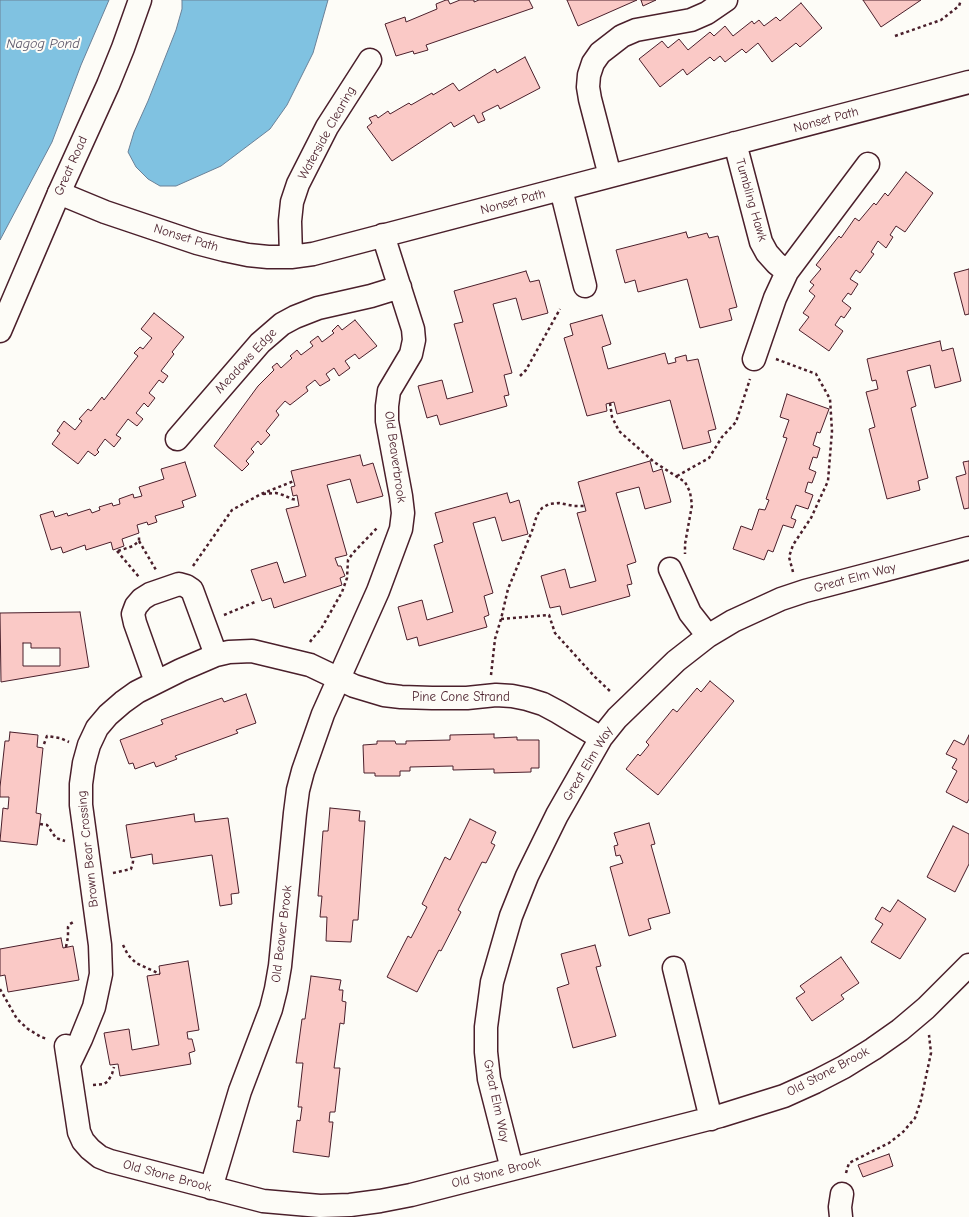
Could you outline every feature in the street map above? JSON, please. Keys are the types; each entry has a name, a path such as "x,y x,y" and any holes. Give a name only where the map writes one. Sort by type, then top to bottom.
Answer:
{"street":[{"name":"Great Road","path":"0,331 108,85 140,0"},
{"path":"610,176 588,87 589,75 593,63 600,53 622,36 636,30 691,20 708,13 726,0"},
{"name":"Waterside Clearing","path":"291,257 290,221 292,202 298,184 327,127 370,60"},
{"name":"Nonset Path","path":"59,194 105,212 217,248 248,255 291,257 313,254 969,82"},
{"name":"Tumbling Hawk","path":"735,143 761,242 767,253 787,272"},
{"path":"754,359 775,298 787,272 868,164"},
{"path":"561,189 585,286"},
{"name":"Old Beaverbrook","path":"339,677 378,591 394,548 403,513 402,496 387,421 387,406 389,391 411,354 414,340 413,329 383,235"},
{"name":"Meadows Edge","path":"177,439 260,343 282,324 318,308 372,296 400,287"},
{"name":"Great Elm Way","path":"512,1169 489,1079 486,1052 486,1027 492,982 512,916 527,876 561,808 601,738 617,718 676,661 708,636 754,610 798,593 969,548"},
{"path":"670,569 690,613 708,636"},
{"path":"156,682 133,614 136,606 142,599 157,591 180,584 192,590 216,655"},
{"name":"Brown Bear Crossing","path":"67,1055 82,1039 94,1007 99,988 101,961 81,805 81,784 84,763 87,750 97,728 108,715 137,692 201,661 229,652 252,651 302,664 339,677"},
{"name":"Pine Cone Strand","path":"339,677 354,686 368,691 401,697 467,698 512,696 543,704 601,738"},
{"name":"Old Beaver Brook","path":"211,1188 240,1091 271,1009 280,966 298,790 313,741 339,677"},
{"name":"Old Stone Brook","path":"67,1055 79,1132 83,1141 100,1157 110,1161 263,1201 291,1205 350,1205 410,1196 711,1118 752,1107 784,1096 844,1067 900,1030 926,1008 969,965"},
{"path":"674,968 711,1118"},
{"path":"841,1217 840,1207 842,1194"}],"path":[{"path":"895,36 941,20 959,6 961,0"},
{"path":"520,376 526,370 560,310"},
{"path":"677,476 709,458 722,438 736,422 747,390 754,359 772,357 816,374 830,399 832,431 828,481 811,518 793,545 789,557 798,593"},
{"path":"610,403 612,417 619,431 654,462 685,482 690,492 692,505 685,544 685,558 670,569"},
{"path":"186,586 194,563 232,510 261,494 294,481"},
{"path":"261,494 276,493 292,500 298,500"},
{"path":"490,696 492,659 495,639 508,589 537,515 542,508 549,504 560,503 574,506 585,506"},
{"path":"302,664 312,639 321,629 342,592 347,578 348,560 377,528 386,524 401,525"},
{"path":"139,536 157,591"},
{"path":"140,541 129,548 117,551 143,581 157,591"},
{"path":"205,624 255,602"},
{"path":"501,619 549,615 555,633 594,676 628,707"},
{"path":"44,744 47,736 52,736 87,750"},
{"path":"40,824 48,825 58,839 73,844 85,843"},
{"path":"90,877 131,869 133,857"},
{"path":"122,944 128,955 136,963 160,974"},
{"path":"0,989 17,1019 28,1029 67,1055"},
{"path":"842,1194 846,1170 850,1163 889,1143 903,1132 915,1118 921,1100 931,1054 926,1008"},
{"path":"72,1088 104,1084 112,1074 114,1067"}],"water":[{"name":"Nagog Pond","path":"0,0 109,0 81,65 52,142 0,240"},
{"path":"182,0 328,0 313,53 287,105 270,129 221,166 176,186 160,186 148,179 136,167 128,152 134,132 176,30 182,9"}],"building":[{"path":"448,0 450,4 460,0 474,0 474,2 479,0 529,0 533,8 426,45 428,50 414,54 413,51 396,56 385,24 405,17 406,22 437,9 436,4"},
{"path":"567,0 637,0 578,26"},
{"path":"641,0 656,0 643,6"},
{"path":"863,0 921,0 881,27"},
{"path":"801,3 822,28 800,47 796,43 772,62 758,43 746,53 742,49 725,62 720,56 714,61 710,57 687,75 683,69 660,87 639,59 662,41 668,48 679,39 688,50 710,32 714,36 725,26 733,36 752,21 754,24 759,20 764,26 776,17 780,21"},
{"path":"525,57 540,88 500,109 498,105 482,113 485,120 478,123 474,115 454,127 451,122 392,161 367,127 372,123 369,118 376,115 378,118 388,111 390,114 409,103 411,105 432,93 433,95 453,83 459,91 495,69 497,73"},
{"path":"906,172 933,193 905,232 896,226 890,235 893,237 886,248 878,241 871,252 874,254 860,273 856,270 850,279 858,284 851,295 848,293 842,301 851,308 844,318 841,316 835,325 843,331 829,351 799,330 809,317 803,313 815,296 809,291 814,285 810,282 821,269 816,265 839,236 841,238 855,218 859,221 874,203 876,205 885,193 888,196"},
{"path":"686,232 688,238 707,233 709,238 718,236 737,307 729,309 732,320 700,328 687,279 638,292 635,280 625,283 616,250"},
{"path":"969,269 969,314 965,315 954,273"},
{"path":"526,271 530,282 539,280 548,313 522,320 516,298 493,304 512,373 504,375 509,395 504,396 507,406 440,425 437,415 427,418 418,386 442,380 447,399 473,392 454,324 463,322 454,291"},
{"path":"154,313 184,337 172,352 174,354 161,371 168,376 163,383 159,380 149,393 155,398 148,407 144,403 136,413 143,419 137,426 128,419 116,435 121,438 114,447 105,439 97,450 99,452 95,456 88,451 78,464 52,444 60,433 57,431 64,421 75,430 82,421 79,419 88,409 91,411 102,397 104,400 138,356 134,353 140,347 143,349 152,338 141,329"},
{"path":"602,315 611,344 602,347 608,369 665,353 668,364 676,362 675,358 686,355 687,361 698,359 716,429 708,431 711,442 683,449 670,400 617,414 614,402 606,404 607,411 587,416 564,338 573,335 570,324"},
{"path":"355,320 377,346 359,359 355,354 345,361 350,368 339,376 334,368 326,374 330,380 320,386 315,380 306,387 308,391 290,405 285,401 276,411 279,415 266,431 270,435 261,445 258,441 251,449 254,452 246,461 249,464 242,471 214,446 258,386 274,370 272,367 277,363 281,368 292,358 290,356 297,350 301,355 313,346 310,342 318,336 322,342 334,333 332,331 338,325 342,330"},
{"path":"940,341 942,351 953,348 961,381 935,388 930,365 907,371 916,406 911,408 928,478 918,481 920,490 887,499 869,429 875,427 866,392 878,389 876,380 872,381 867,359"},
{"path":"787,394 829,409 820,433 817,432 813,445 820,448 817,458 813,457 809,469 816,472 812,483 808,482 805,492 813,495 808,509 796,505 791,518 796,520 793,528 783,525 773,552 768,550 764,560 733,549 741,526 752,530 759,509 765,510 769,500 766,499 787,438 783,437 789,420 780,417"},
{"path":"360,455 363,466 373,463 383,496 357,503 350,479 327,485 347,555 335,558 338,566 341,566 345,576 340,578 342,585 274,608 271,598 262,601 251,570 277,562 284,583 306,576 286,509 299,506 297,495 293,496 291,487 295,486 291,471"},
{"path":"650,461 653,472 662,469 671,502 645,509 639,487 616,493 636,562 627,565 632,584 627,585 630,596 562,615 560,606 550,608 541,576 565,569 570,588 596,581 577,513 586,511 578,482"},
{"path":"969,461 969,508 964,509 956,477 966,474 963,462"},
{"path":"185,462 196,496 182,501 184,507 155,516 157,522 148,525 147,522 137,525 139,533 122,539 124,546 113,550 111,542 86,550 85,545 63,553 61,547 51,550 40,515 53,511 55,517 67,513 68,516 90,509 92,513 100,510 99,507 112,503 113,506 120,504 119,499 133,494 134,498 142,496 139,487 164,479 161,469"},
{"path":"507,493 510,503 519,500 528,534 502,541 495,517 473,523 493,593 484,596 489,615 484,617 487,627 419,646 417,637 407,640 398,607 422,600 427,620 453,612 434,545 443,542 435,513"},
{"path":"80,612 89,667 1,682 0,613"},
{"path":"23,643 31,643 31,648 60,648 60,666 23,666"},
{"path":"710,681 734,701 658,795 626,769 638,754 640,756 649,745 646,742 673,709 677,712 697,688 701,692"},
{"path":"246,694 256,723 236,730 238,733 175,756 177,759 156,767 154,762 135,769 133,763 129,764 120,740 163,724 161,720 222,698 224,702"},
{"path":"10,732 38,735 37,747 43,748 36,813 41,814 37,845 0,841 3,808 8,809 9,797 0,797 0,787 5,741 9,741"},
{"path":"494,734 494,738 517,737 517,740 539,740 539,768 531,768 531,772 494,773 494,769 453,770 453,766 410,767 410,771 400,771 400,776 375,776 375,773 364,773 363,745 377,744 377,741 395,741 396,744 406,744 406,741 450,740 450,735"},
{"path":"969,735 969,799 967,803 946,792 957,771 952,768 957,759 946,754 954,740 964,745"},
{"path":"330,808 360,811 359,821 365,821 358,920 353,920 351,942 326,941 327,917 320,917 322,896 318,896 323,831 328,831"},
{"path":"194,814 195,822 228,818 239,893 231,894 232,904 220,906 212,855 153,864 152,854 131,858 126,825"},
{"path":"470,819 496,832 491,843 495,845 486,863 482,862 458,910 461,912 441,951 439,950 417,992 387,977 408,936 411,938 427,907 422,904 445,857 450,860"},
{"path":"649,823 655,844 651,845 670,913 648,919 651,929 629,936 610,867 623,863 620,855 616,856 614,846 618,845 614,833"},
{"path":"953,826 969,834 969,864 955,892 927,877"},
{"path":"898,900 926,919 900,959 871,942 883,924 875,919 882,907 890,912"},
{"path":"61,938 63,948 73,946 79,980 8,992 5,975 0,976 0,949"},
{"path":"595,945 601,966 596,967 616,1036 573,1048 557,988 569,984 561,954"},
{"path":"841,957 859,983 841,995 844,999 812,1021 796,998 805,992 800,986"},
{"path":"188,961 199,1030 187,1032 188,1039 192,1039 195,1051 189,1053 191,1064 120,1076 118,1064 110,1065 104,1033 129,1029 132,1050 159,1045 147,976 160,974 159,966"},
{"path":"311,976 341,980 339,990 343,990 342,1001 346,1002 344,1024 340,1023 334,1068 340,1068 335,1112 330,1112 329,1122 333,1122 329,1157 293,1152 297,1120 300,1121 302,1107 298,1107 303,1063 296,1063 302,1019 305,1019"},
{"path":"889,1154 893,1166 863,1177 858,1165"}]}
